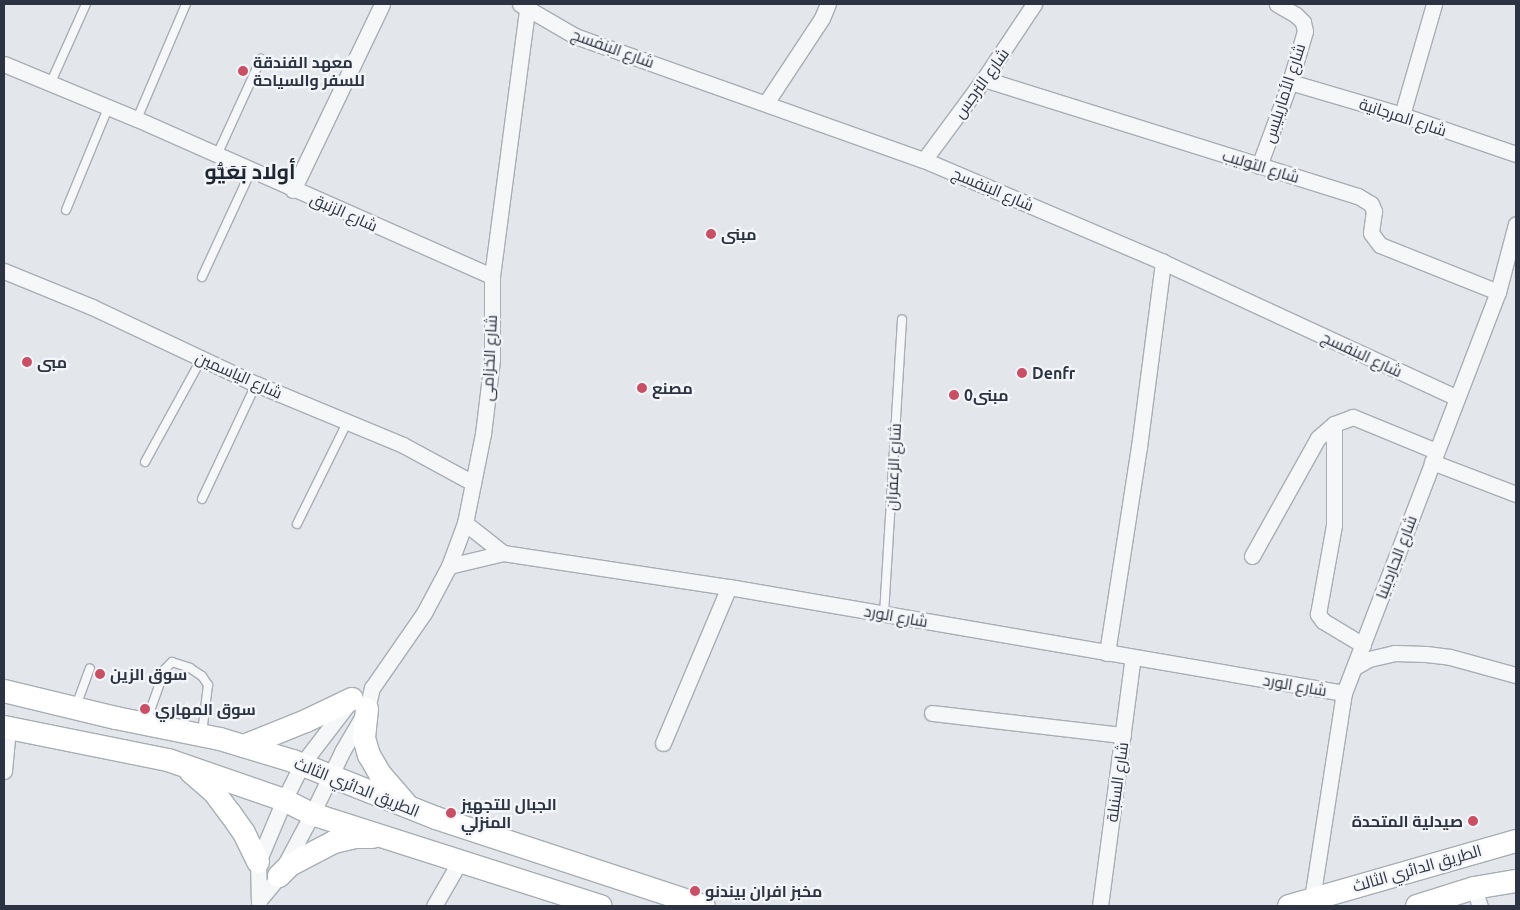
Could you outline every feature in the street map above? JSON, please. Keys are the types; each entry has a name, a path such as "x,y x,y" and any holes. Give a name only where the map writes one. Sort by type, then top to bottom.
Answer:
{"main road":[{"name":"الطريق الدائري الثالث","path":"4,691 244,746 302,764 436,818 704,906"},
{"path":"244,746 364,699 364,738 368,755 380,774 407,806"},
{"path":"6,727 168,760 284,800 312,814 600,906"},
{"path":"168,760 189,771 214,792 244,834 258,862"},
{"path":"279,876 290,865 334,842 356,837 388,839"},
{"name":"الطريق الدائري الثالث","path":"1289,906 1516,841"},
{"path":"1416,906 1477,897 1516,881"}],"street":[{"path":"294,190 382,4"},
{"path":"766,103 822,18 828,4"},
{"name":"شارع النرجس","path":"924,160 984,79 1034,4"},
{"name":"شارع الأماريليس","path":"1260,166 1290,82 1305,31 1303,22 1296,15 1277,4"},
{"path":"1402,115 1434,4"},
{"name":"شارع البنفسج","path":"525,6 575,36 924,160 1163,262 1457,398"},
{"name":"شارع الخزامى","path":"364,699 410,635 449,566 465,523 483,434 492,360 492,276 525,6"},
{"name":"شارع الزنبق","path":"4,64 137,119 492,276"},
{"name":"شارع التوليب","path":"984,79 1366,200 1374,210 1370,233 1380,245 1498,292"},
{"name":"شارع المرجانية","path":"1290,82 1402,115 1516,154"},
{"name":"شارع الجاردينيا","path":"1312,899 1344,693 1512,257 1516,224"},
{"path":"1107,653 1139,447 1163,262"},
{"name":"شارع الياسمين","path":"4,271 92,307 256,384 403,445 473,483"},
{"path":"1252,556 1318,438 1334,424 1352,417 1516,494"},
{"path":"1334,424 1334,525 1318,614 1324,621 1363,645"},
{"path":"465,523 503,553"},
{"name":"شارع الورد","path":"449,566 503,553 729,587 1344,693"},
{"path":"664,743 729,587"},
{"path":"1355,668 1370,659 1395,653 1426,654 1450,657 1516,675"},
{"name":"شارع السنبلة","path":"1100,906 1133,657"},
{"path":"259,903 258,862 284,800 302,764 364,699"},
{"path":"259,903 279,876 312,814 331,777 364,699"},
{"path":"932,713 1123,735"},
{"path":"4,771 6,727"},
{"path":"434,906 460,862"}],"lane":[{"path":"51,82 86,4"},
{"path":"137,119 186,4"},
{"path":"217,155 261,59"},
{"path":"66,210 108,108"},
{"path":"202,277 251,171"},
{"name":"شارع الزعفران","path":"884,614 902,320"},
{"path":"145,462 202,358"},
{"path":"202,499 256,384"},
{"path":"297,524 348,422"},
{"path":"145,724 164,669 172,662 190,668 202,676 208,685 202,735"},
{"path":"76,708 90,668"}],"place":[{"name":"معهد الفندقة للسفر والسياحة","path":"243,71"},
{"name":"مبنى","path":"711,234"},
{"name":"مبى","path":"27,362"},
{"name":"Denfr","path":"1022,373"},
{"name":"مصنع","path":"642,388"},
{"name":"مبنى0","path":"954,395"},
{"name":"سوق الزين","path":"100,674"},
{"name":"سوق المهاري","path":"145,709"},
{"name":"الجبال للتجهيز المنزلي","path":"451,813"},
{"name":"صيدلية المتحدة","path":"1473,821"},
{"name":"مخبز افران بيندنو","path":"695,891"}],"district":[{"name":"أولاد بَعَيُّو","path":"250,171"}]}
